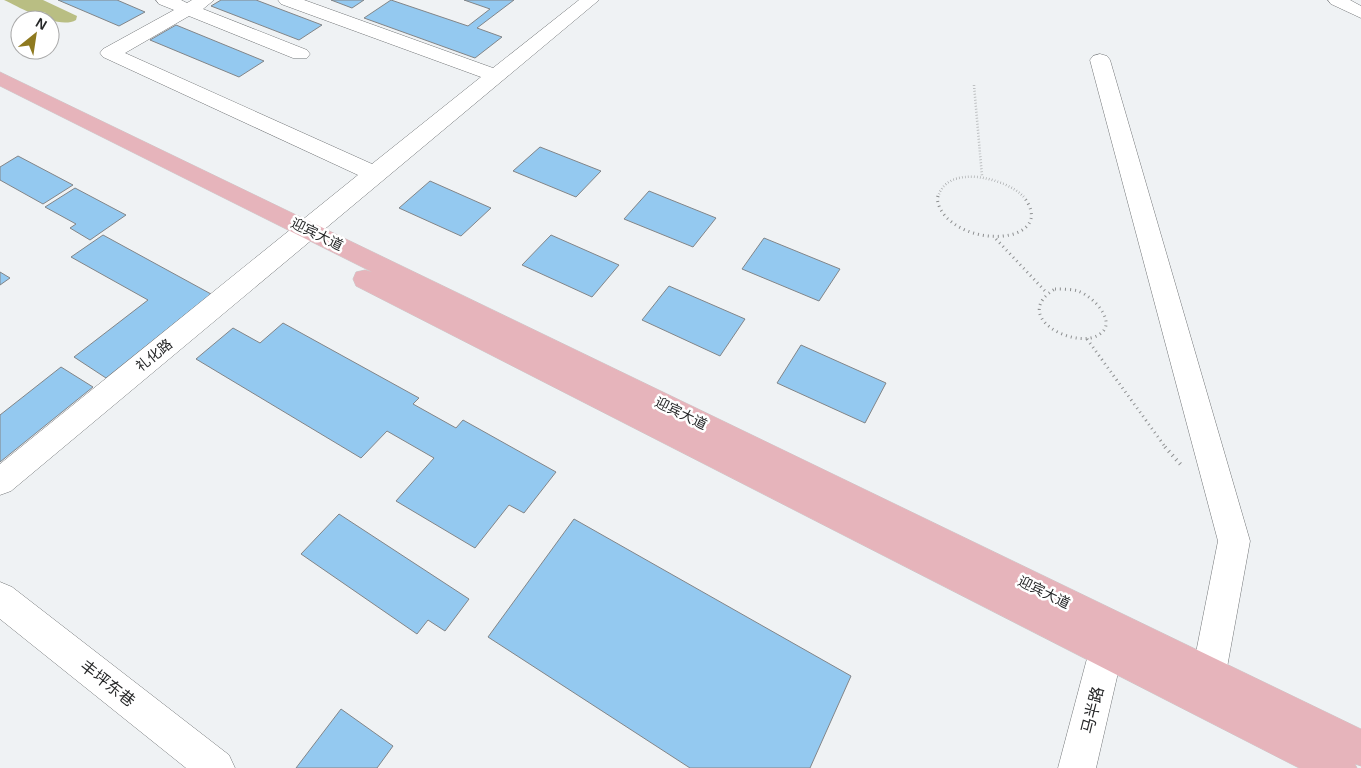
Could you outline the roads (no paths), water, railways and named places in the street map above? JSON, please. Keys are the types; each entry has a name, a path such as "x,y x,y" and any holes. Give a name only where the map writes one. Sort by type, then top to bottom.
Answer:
{"main road":[{"name":"迎宾大道","path":"0,78 1106,651 1338,768"},
{"name":"迎宾大道","path":"0,95 300,235 1361,748"}],"street":[{"path":"165,0 196,5 300,54"},
{"path":"287,0 496,76"},
{"name":"礼化路","path":"0,482 374,174 590,0"},
{"path":"1337,0 1361,13"},
{"path":"196,5 110,53 374,174"},
{"path":"1100,60 1234,541 1209,673"},
{"name":"丰坪东巷","path":"0,598 216,768"},
{"name":"马半路","path":"1077,768 1106,651"}]}
